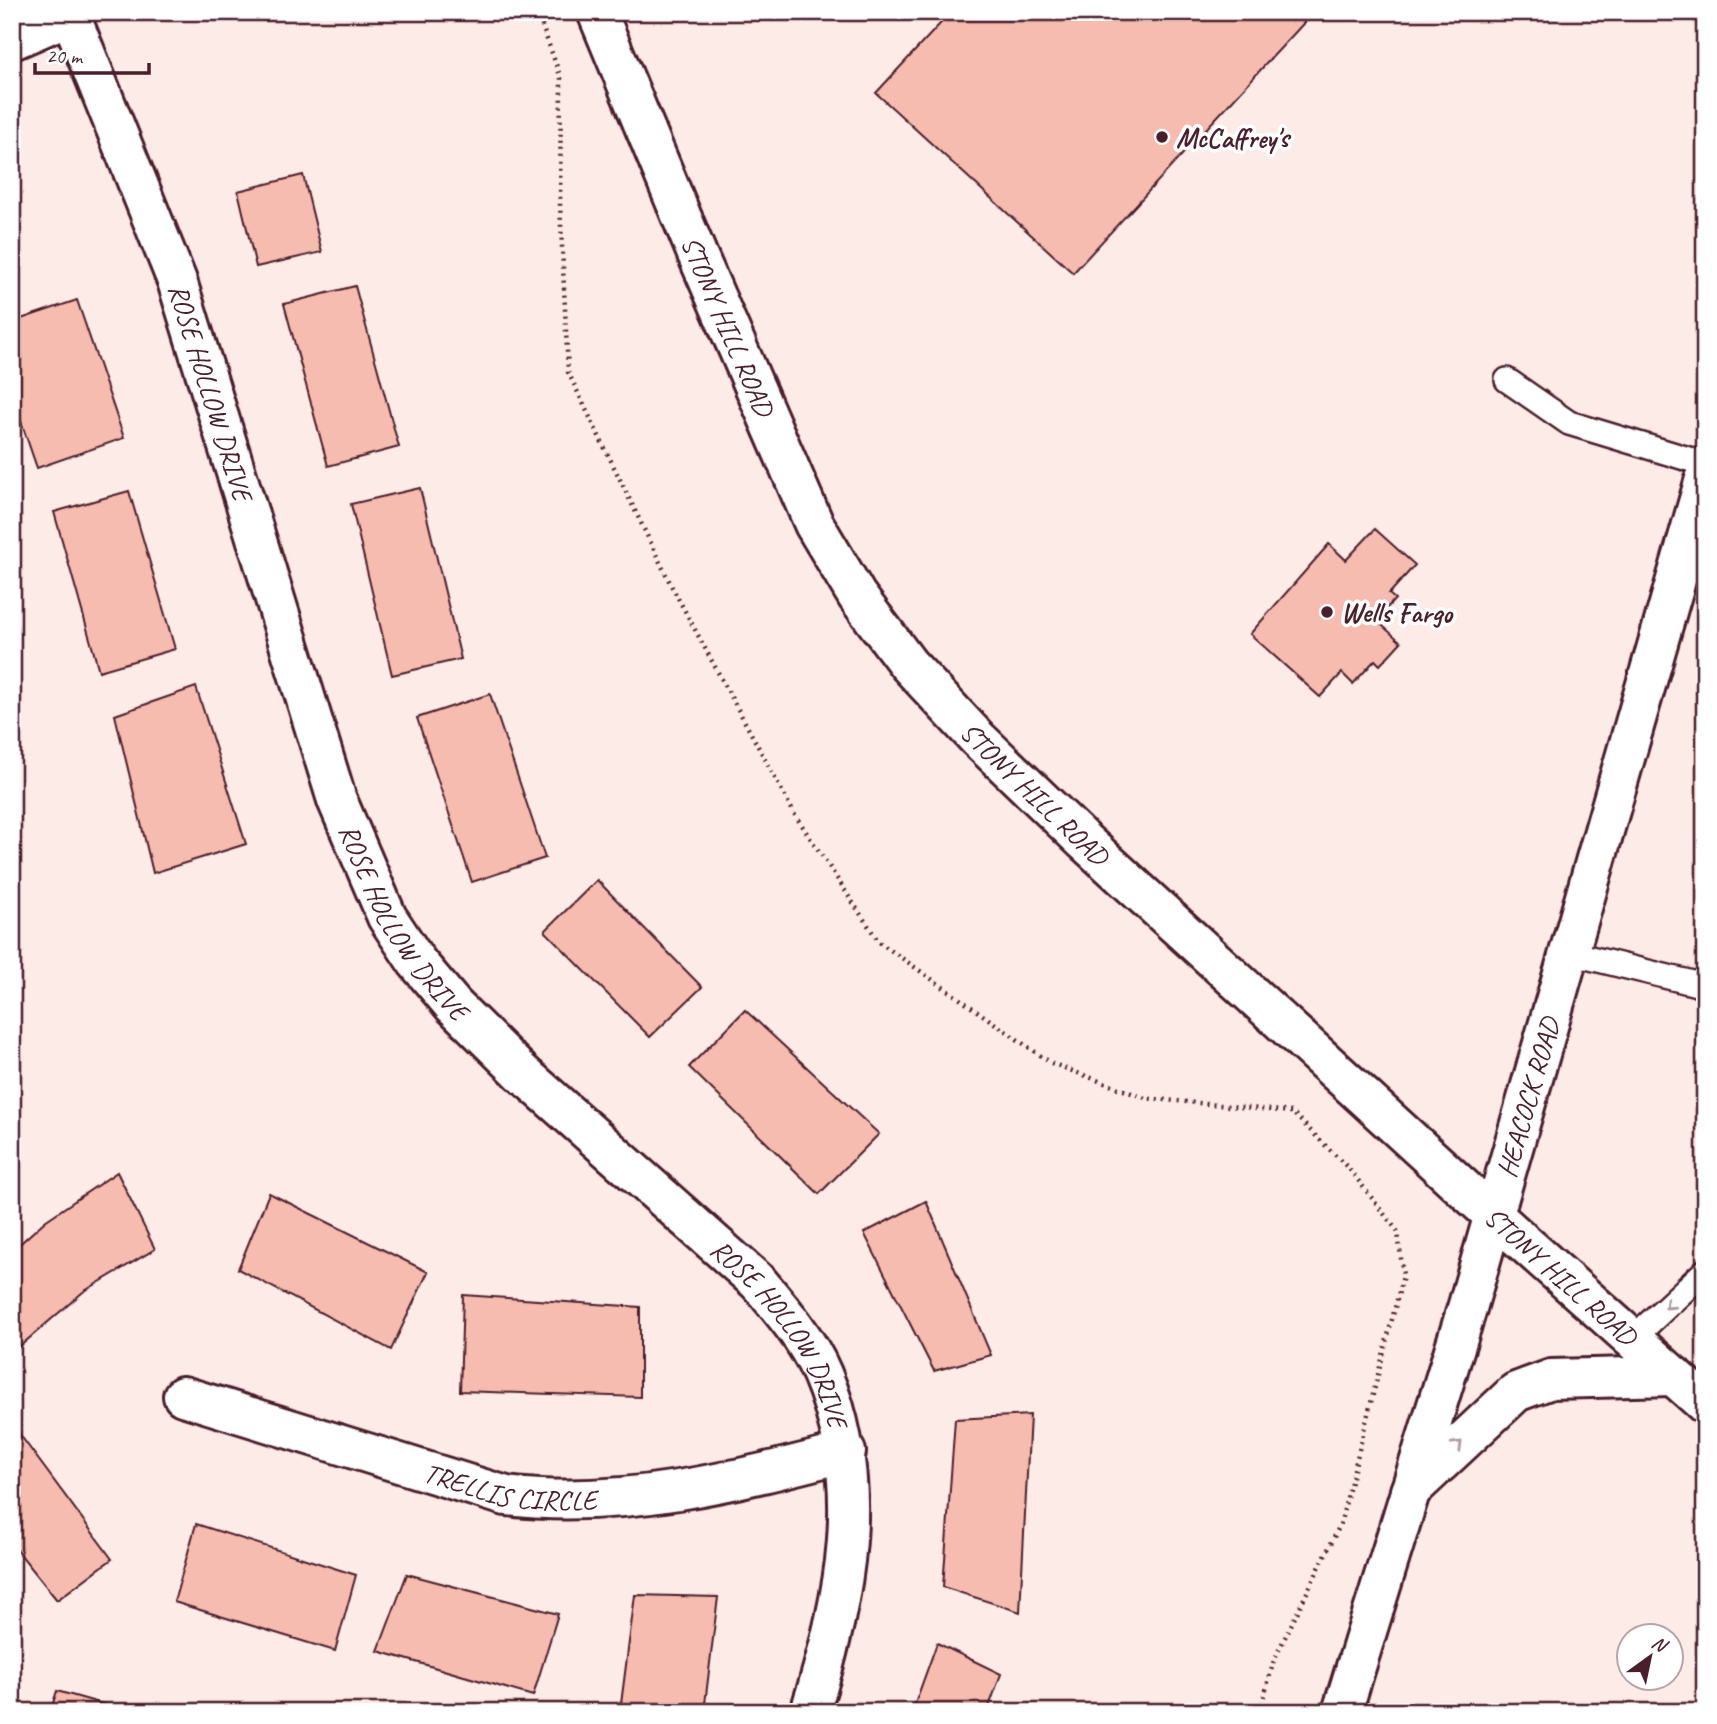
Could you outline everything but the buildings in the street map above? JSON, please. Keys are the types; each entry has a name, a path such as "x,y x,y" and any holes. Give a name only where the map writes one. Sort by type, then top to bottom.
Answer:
{"street":[{"name":"STONY HILL ROAD","path":"597,12 697,254 814,524 857,596 908,664 978,738 1084,841 1494,1216 1705,1404"},
{"name":"ROSE HOLLOW DRIVE","path":"12,40 69,14 177,281 337,800 387,917 415,961 462,1015 521,1072 684,1213 758,1282 790,1320 821,1371 846,1452 850,1501 844,1578 828,1654 810,1712"},
{"name":"HEACOCK ROAD","path":"1342,1712 1494,1216 1705,479"},
{"path":"1409,1492 1516,1392 1551,1379 1674,1376"},
{"name":"TRELLIS CIRCLE","path":"183,1396 506,1496 556,1502 614,1499 748,1478 846,1452"}],"lane":[{"path":"1507,380 1569,423 1705,464"},
{"path":"1570,953 1697,984 1705,989"},
{"path":"1632,1339 1705,1271"}],"path":[{"path":"537,12 561,78 560,204 568,372 672,587 782,791 879,942 1051,1063 1145,1098 1292,1112 1350,1171 1398,1232 1403,1276 1340,1525 1274,1660 1260,1712"}],"place":[{"name":"McCaffrey's","path":"1162,137"},
{"name":"Wells Fargo","path":"1327,612"}]}
